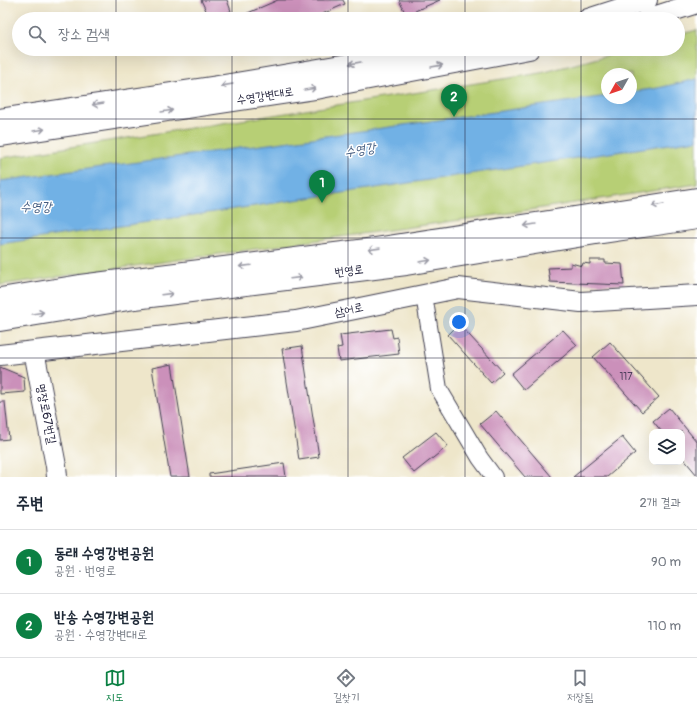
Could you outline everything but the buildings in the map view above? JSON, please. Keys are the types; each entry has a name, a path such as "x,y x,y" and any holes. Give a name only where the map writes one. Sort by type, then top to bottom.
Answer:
{"highway":[{"name":"번영로","path":"0,300 80,286 375,249 697,199"},
{"name":"번영로","path":"0,320 135,298 406,264 697,218"}],"main road":[{"path":"610,12 647,0"},
{"path":"669,12 697,3"},
{"name":"수영강변대로","path":"0,119 219,86 394,56"},
{"name":"수영강변대로","path":"0,136 321,88 492,56"},
{"name":"삼어로","path":"0,355 296,321 458,288 581,302 697,295"},
{"name":"명장로67번길","path":"34,351 57,477"}],"lane":[{"path":"424,294 439,389 480,458 494,477"}],"green space":[{"path":"697,30 697,184 503,214 0,285 0,158 541,73 605,56 685,56 685,33"}],"water":[{"name":"수영강","path":"697,79 697,140 0,244 0,181 601,97 601,104 637,104 637,91"}],"place":[{"name":"반송 수영강변공원","path":"454,117"},
{"name":"동래 수영강변공원","path":"322,203"}]}
